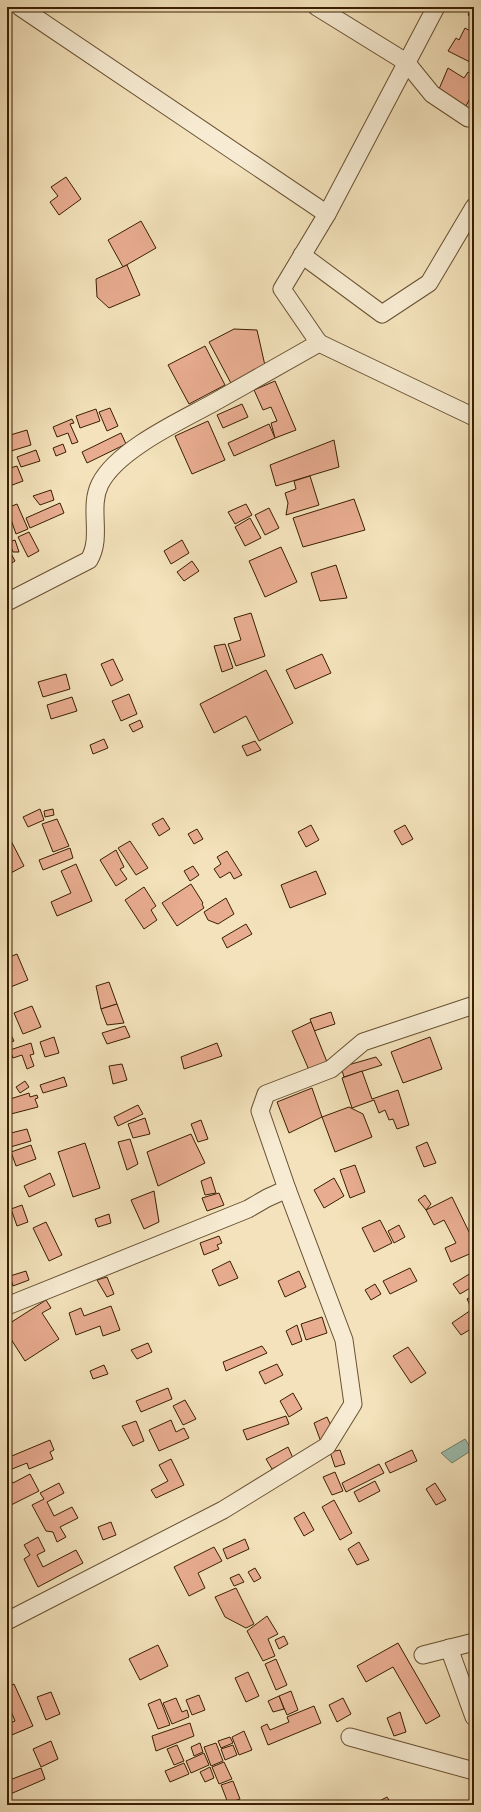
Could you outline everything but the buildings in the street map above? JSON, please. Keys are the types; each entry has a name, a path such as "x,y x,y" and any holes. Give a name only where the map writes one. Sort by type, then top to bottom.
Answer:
{"street":[{"path":"20,7 327,214"},
{"path":"317,7 406,62 432,94 468,118 474,117"},
{"path":"436,7 327,214 282,289 319,343 474,417"},
{"path":"302,255 382,314 429,283 474,207"},
{"path":"7,602 89,560 96,545 95,497 100,483 110,470 141,444 319,343"},
{"path":"7,1621 223,1510 327,1446 353,1404 344,1340 287,1189 260,1111 266,1094 331,1069 363,1042 474,1005"},
{"path":"7,1306 248,1209 287,1189"},
{"path":"423,1655 474,1642"},
{"path":"449,1648 474,1717"},
{"path":"350,1737 474,1771"}],"shaded area":[{"path":"465,1439 472,1450 452,1463 441,1453"}]}
